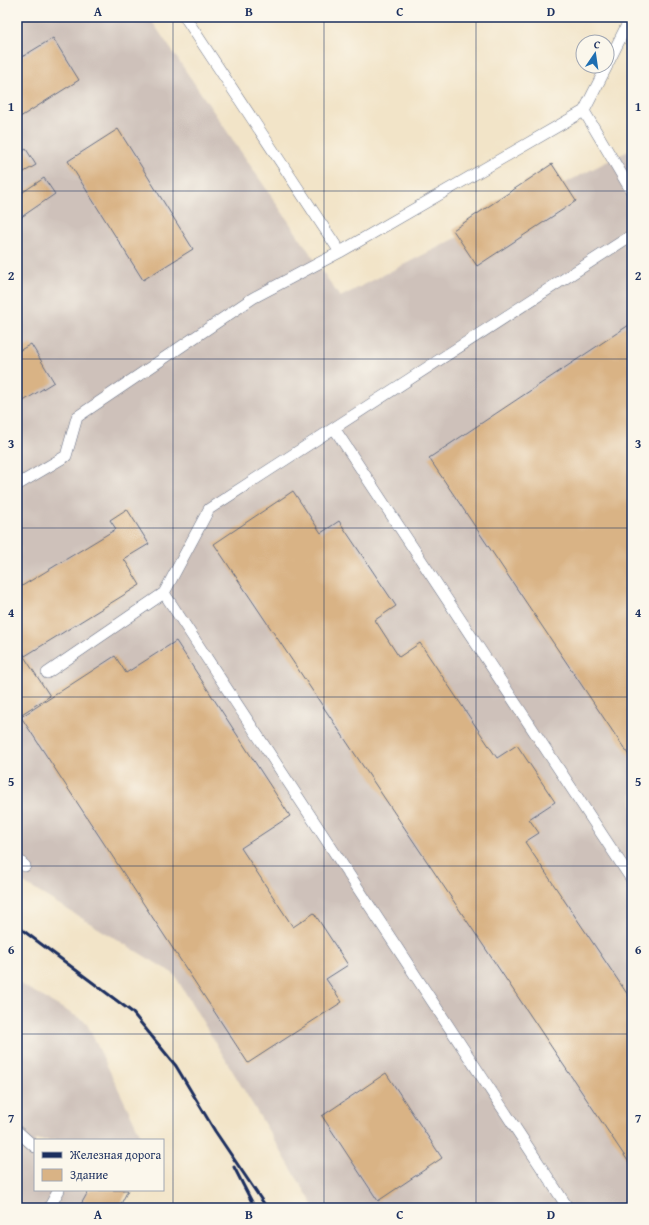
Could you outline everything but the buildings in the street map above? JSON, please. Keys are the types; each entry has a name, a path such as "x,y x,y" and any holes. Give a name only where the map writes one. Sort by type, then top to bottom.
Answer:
{"lane":[{"path":"185,17 340,252"},
{"path":"615,50 631,17"},
{"path":"17,486 66,456 77,417 253,298 340,252 584,111 603,74"},
{"path":"584,111 632,192"},
{"path":"47,673 164,593 209,509 632,235"},
{"path":"334,428 632,880"},
{"path":"164,593 568,1208"},
{"path":"17,1131 34,1146"},
{"path":"49,1208 58,1191"}],"shaded area":[{"path":"17,17 149,17 340,297 632,149 632,1208 315,1208 174,974 17,879"},
{"path":"17,982 86,1022 143,1139 34,1139 34,1191 124,1191 115,1208 17,1208"}],"railway":[{"path":"17,926 132,1012 176,1066 215,1131 267,1208"},
{"path":"234,1167 255,1208"}]}
